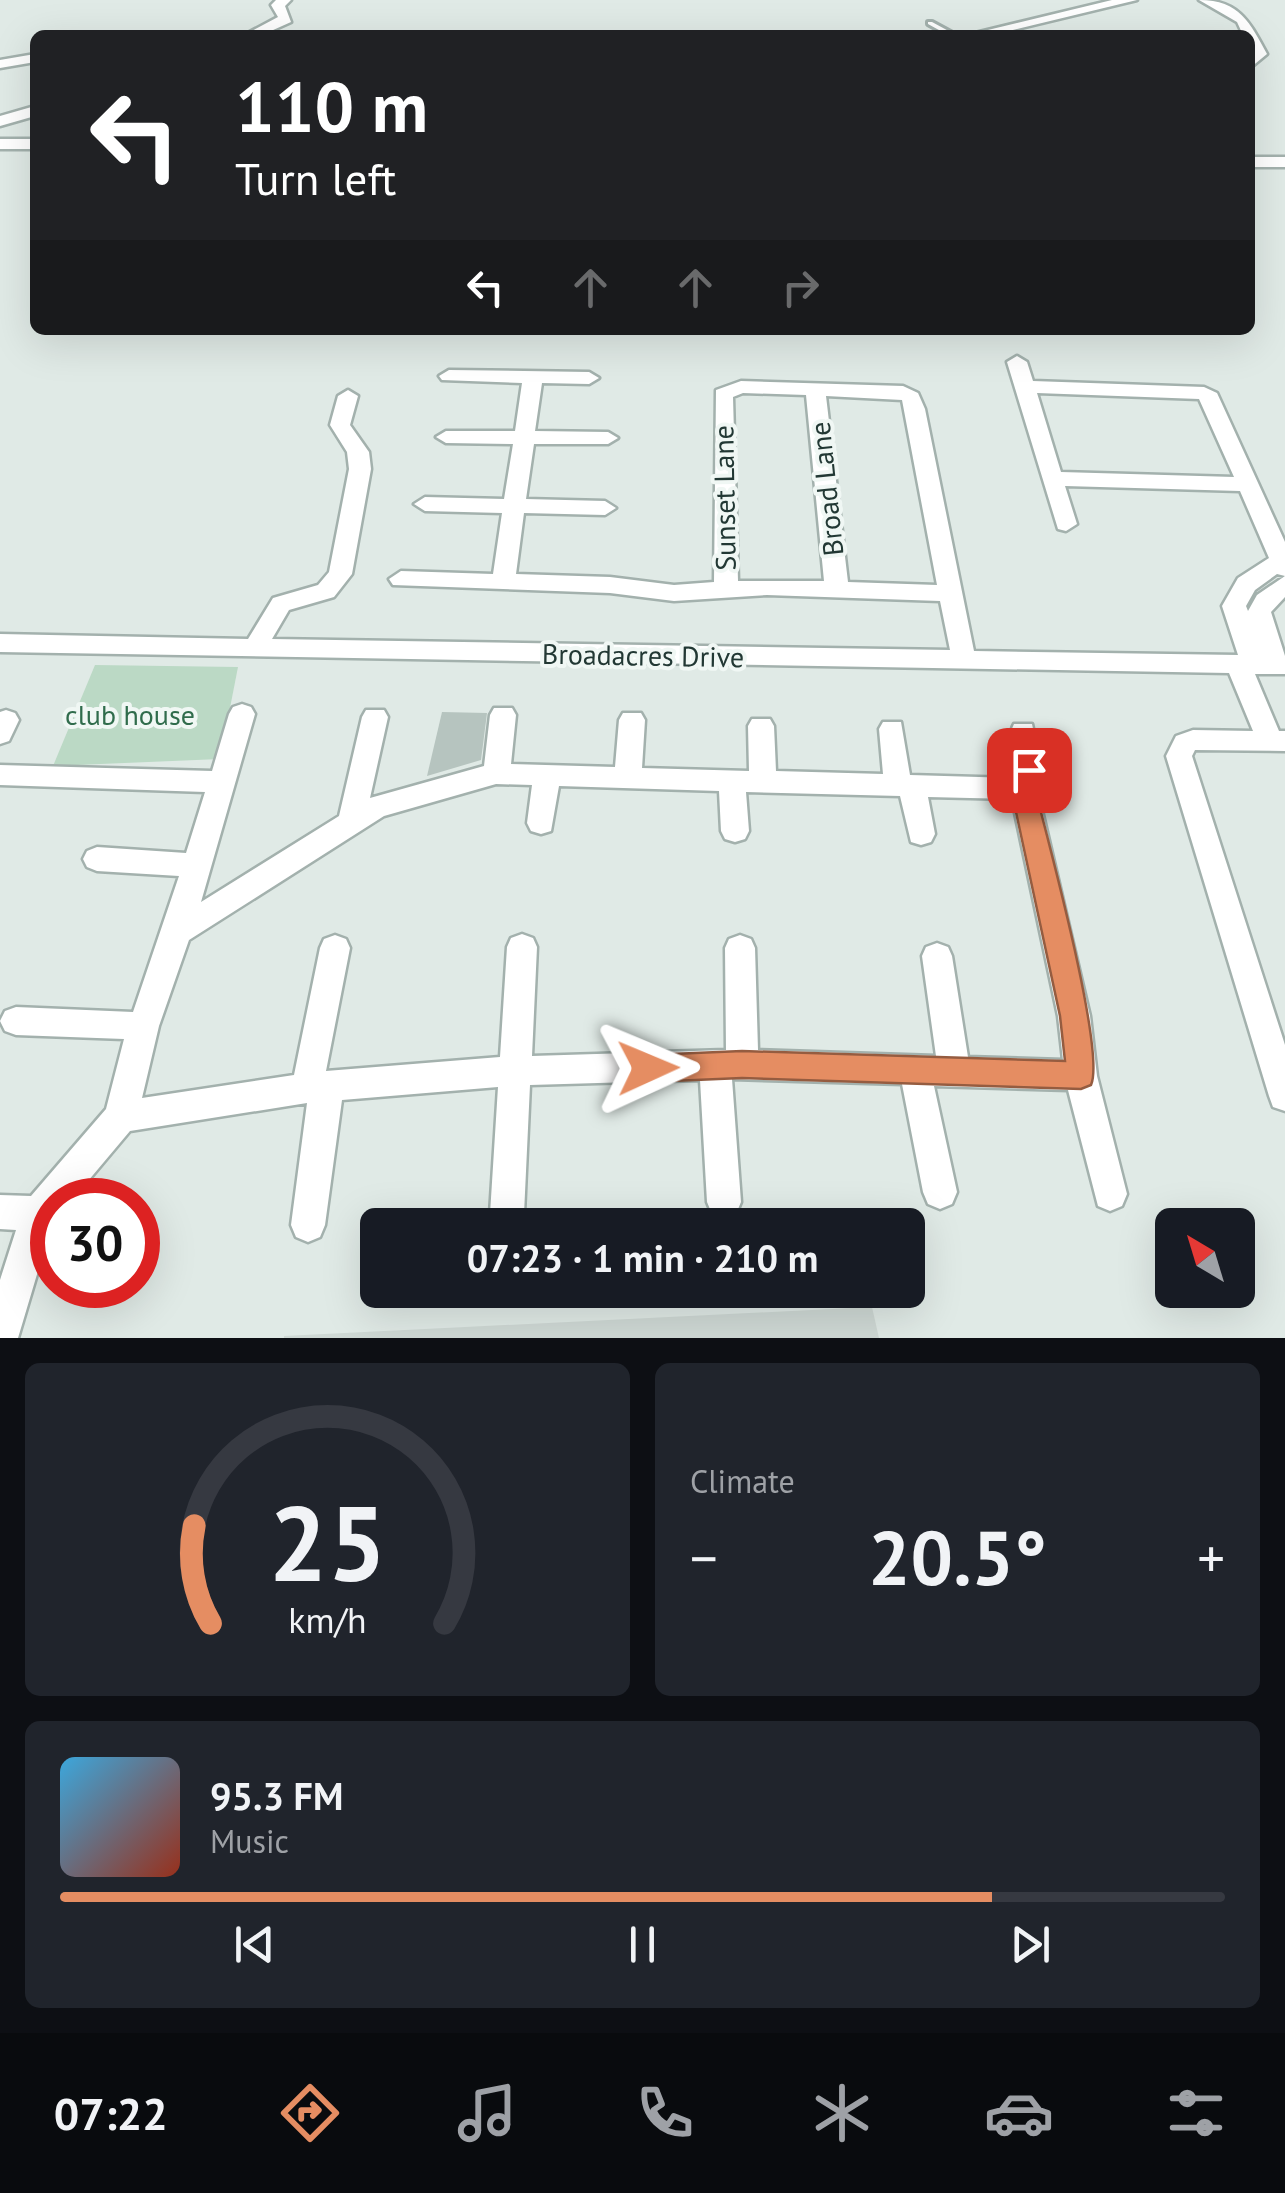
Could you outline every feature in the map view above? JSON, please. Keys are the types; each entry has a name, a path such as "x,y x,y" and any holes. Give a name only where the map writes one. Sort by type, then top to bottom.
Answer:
{"street":[{"path":"262,30 286,18 278,5 284,0"},
{"path":"996,30 1130,0"},
{"path":"1206,0 1244,30"},
{"path":"0,64 30,59"},
{"path":"0,108 30,108"},
{"path":"0,121 30,110"},
{"path":"0,144 30,144"},
{"path":"1255,162 1285,162"},
{"path":"1017,362 1066,524"},
{"path":"449,376 589,378"},
{"path":"502,582 532,377"},
{"name":"Sunset Lane","path":"949,593 726,590 723,394 741,387 889,389 911,397 964,661"},
{"path":"1024,387 1204,392 1210,397 1284,571 1260,612 1263,665 1278,741 1193,740 1185,743 1179,756 1285,1096"},
{"name":"Broad Lane","path":"815,389 837,590"},
{"path":"258,646 274,608 296,595 326,591 340,574 360,470 358,452 341,430 342,409 348,396"},
{"path":"446,437 608,438"},
{"path":"1052,479 1246,484"},
{"path":"425,504 605,508"},
{"path":"402,579 610,584 658,592 726,590"},
{"name":"Broadacres Drive","path":"0,643 1263,665"},
{"path":"69,1178 121,1117 142,1026 177,932 242,714"},
{"path":"496,774 503,715"},
{"path":"352,819 375,717"},
{"path":"628,779 632,720"},
{"path":"761,726 764,780"},
{"path":"892,729 922,834"},
{"path":"1023,731 1029,770 1023,789 1074,1016 1081,1076 1110,1194"},
{"path":"0,774 222,782"},
{"path":"177,932 352,819 406,796 496,774 1023,789"},
{"path":"541,824 547,775"},
{"path":"732,781 735,830"},
{"path":"97,859 196,865"},
{"path":"507,1208 522,947"},
{"path":"308,1225 318,1087 335,948"},
{"path":"724,1202 728,1066 740,948"},
{"path":"937,956 954,1069"},
{"path":"16,1020 142,1026"},
{"path":"121,1117 318,1087 513,1071 728,1066 954,1069 1081,1076"},
{"path":"916,1070 940,1192"},
{"path":"0,1212 30,1214"},
{"path":"0,1335 30,1239"}],"lane":[{"path":"930,23 944,30"}],"shaded area":[{"path":"872,1308 879,1338 284,1338"}],"green space":[{"name":"club house","path":"95,665 238,667 220,759 53,766"}],"building":[{"path":"442,712 487,713 481,760 427,776"}],"route":[{"path":"648,1068 742,1064 1081,1076 1074,1016 1023,789 1029,770"}]}
